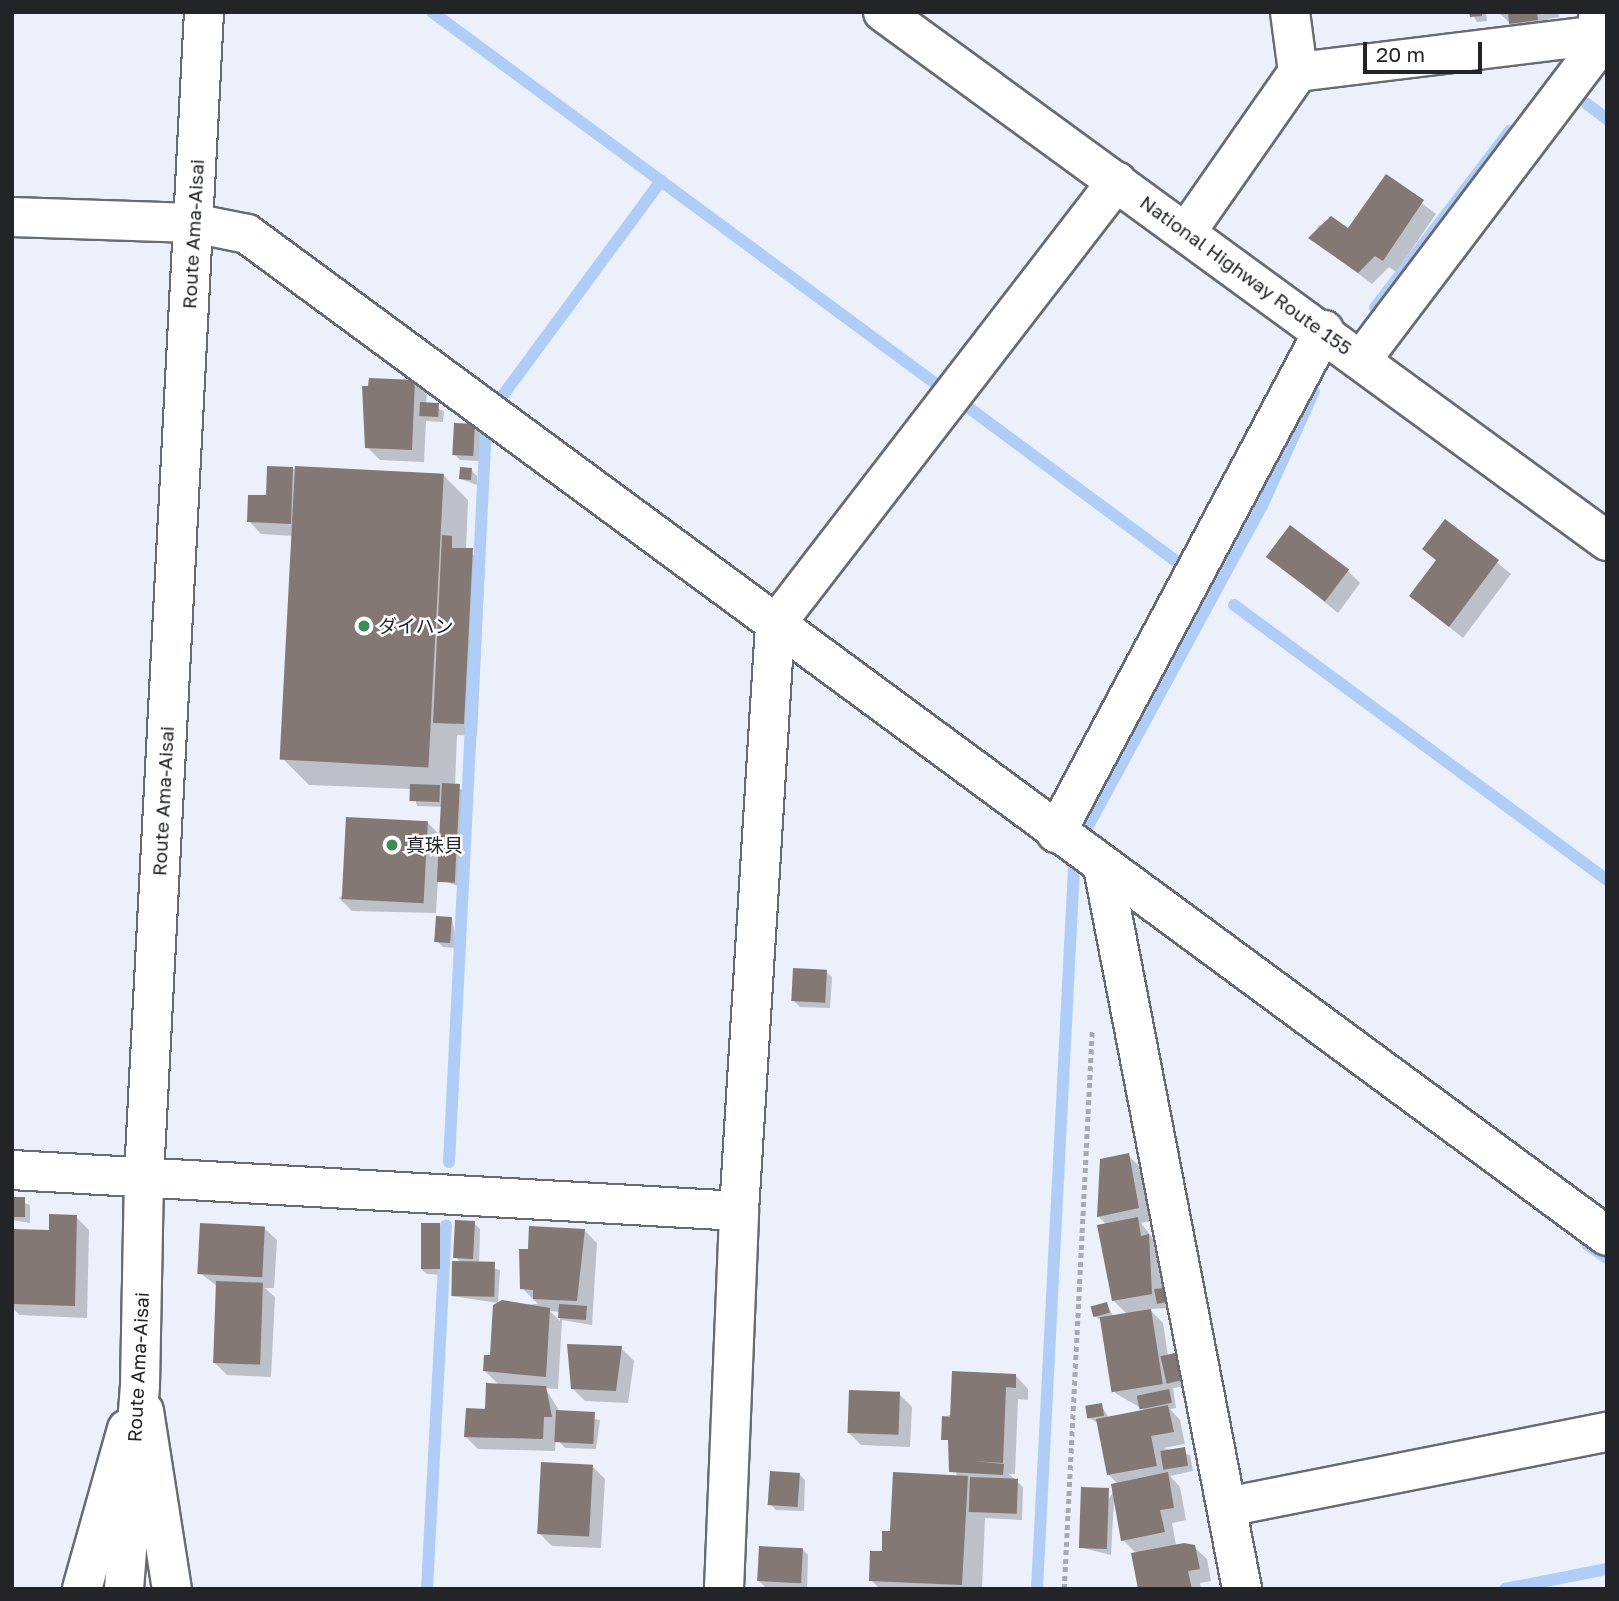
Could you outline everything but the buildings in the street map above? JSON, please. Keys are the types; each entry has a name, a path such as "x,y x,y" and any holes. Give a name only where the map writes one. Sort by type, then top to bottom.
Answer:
{"main road":[{"name":"Route Ama-Aisai","path":"124,1589 140,1385 144,1176 204,12"},
{"name":"National Highway Route 155","path":"883,12 1324,330 1607,541"},
{"path":"1187,231 1298,72 1290,12"},
{"path":"1298,72 1602,27 1594,52 1362,359"},
{"path":"724,1589 739,1211 775,625 1117,181"},
{"path":"12,217 193,223 247,234 1607,1236"},
{"path":"1059,834 1324,330"},
{"path":"1103,867 1242,1589"},
{"path":"12,1170 739,1211"},
{"path":"82,1589 140,1385"},
{"path":"140,1385 172,1589"},
{"path":"1227,1507 1607,1432"}],"path":[{"path":"1064,1589 1093,1017"}],"waterway":[{"path":"432,12 936,384"},
{"path":"1587,104 1607,119"},
{"path":"1375,308 1510,131"},
{"path":"498,402 661,181"},
{"path":"1037,1589 1075,850 1262,506 1314,391"},
{"path":"961,402 1176,561"},
{"path":"449,1162 486,426"},
{"path":"1234,605 1607,880"},
{"path":"427,1589 446,1225"},
{"path":"1587,1244 1607,1258"},
{"path":"1505,1589 1607,1569"}],"place":[{"name":"ダイハン","path":"364,626"},
{"name":"真珠貝","path":"392,845"}]}
